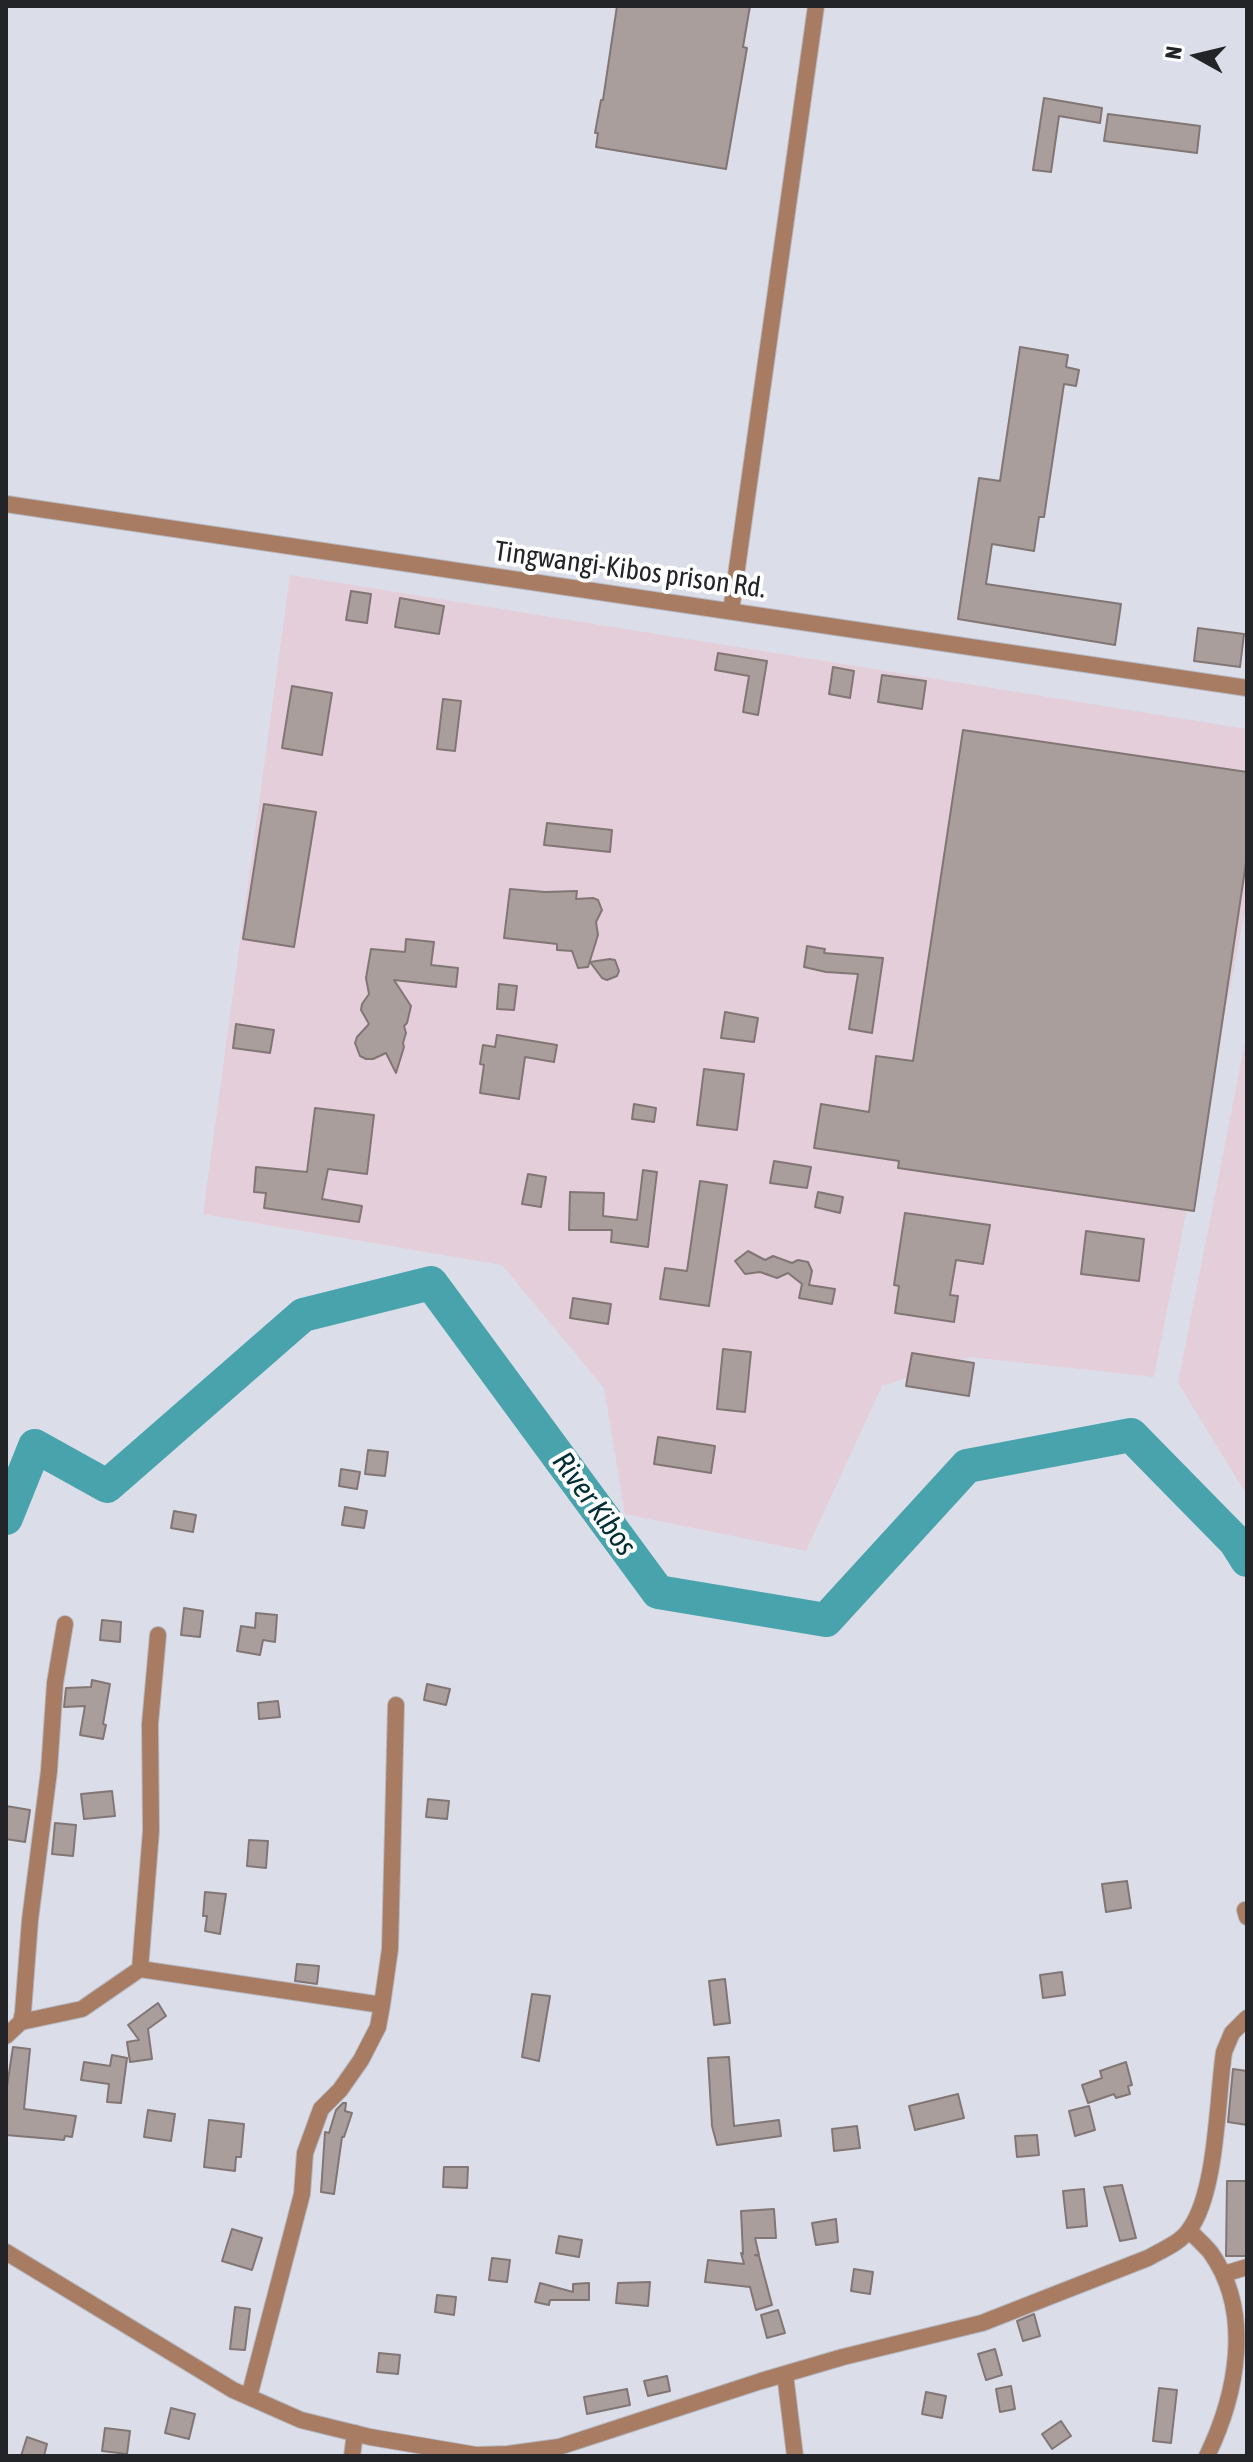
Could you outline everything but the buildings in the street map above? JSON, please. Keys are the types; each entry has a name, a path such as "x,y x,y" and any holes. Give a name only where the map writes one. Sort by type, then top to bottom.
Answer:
{"street":[{"path":"731,611 816,6"},
{"name":"Tingwangi-Kibos prison Rd.","path":"6,504 1247,688"},
{"path":"21,2022 49,1771 55,1683 65,1624"},
{"path":"140,1969 151,1831 150,1724 158,1635"},
{"path":"249,2397 302,2194 305,2153 321,2109 340,2090 361,2060 378,2027 390,1949 396,1705"},
{"path":"6,2036 21,2022 82,2009 140,1969 382,2005"},
{"path":"6,2252 233,2390 301,2420 476,2455 534,2452 559,2447 785,2374 982,2323 1148,2258 1172,2245 1189,2230 1203,2201 1224,2052 1232,2033 1247,2018"},
{"path":"1189,2230 1211,2252 1224,2274 1232,2292 1238,2320 1238,2349 1231,2397 1207,2456"},
{"path":"1224,2274 1247,2267"},
{"path":"785,2374 795,2456"},
{"path":"352,2456 355,2433"}],"shaded area":[{"path":"290,575 1247,729 1247,901 1154,1377 970,1357 882,1386 806,1551 625,1514 604,1388 502,1265 203,1214"},
{"path":"1247,1032 1247,1495 1178,1383"}],"waterway":[{"name":"River Kibos","path":"6,1518 35,1446 107,1486 303,1315 431,1283 658,1592 826,1620 967,1466 1131,1435 1235,1541 1247,1560"}]}
